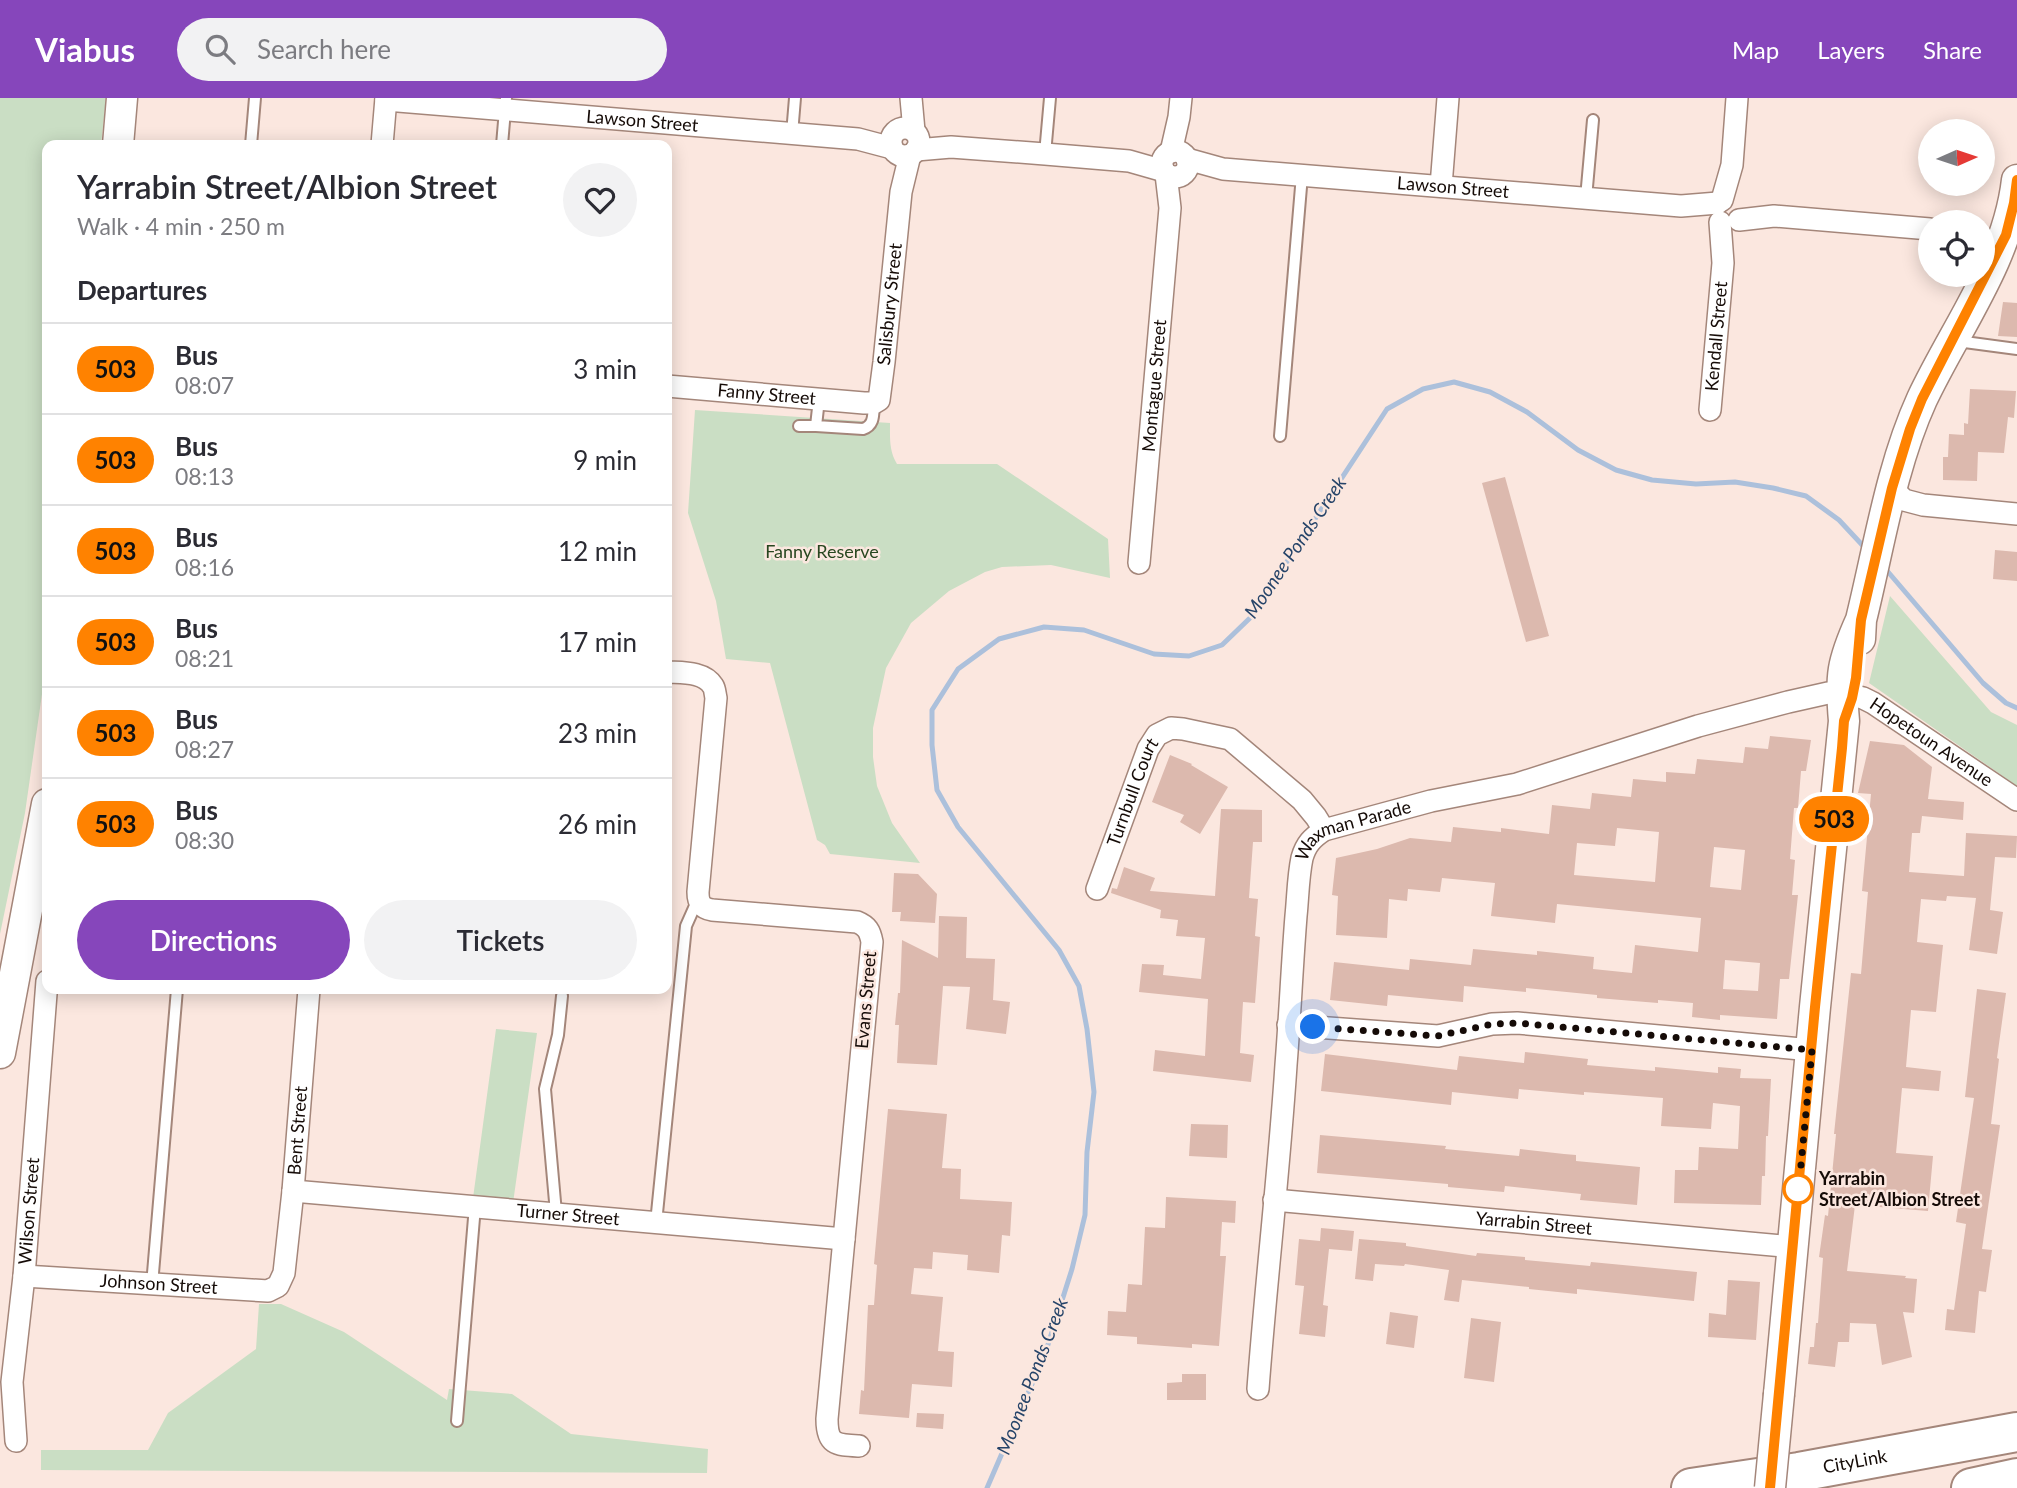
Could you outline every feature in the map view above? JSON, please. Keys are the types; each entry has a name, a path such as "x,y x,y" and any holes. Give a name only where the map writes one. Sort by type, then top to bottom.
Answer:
{"highway":[{"path":"1931,1448 2017,1419"},
{"name":"CityLink","path":"1691,1488 1799,1472 2017,1432"},
{"path":"1970,1488 2017,1478"}],"street":[{"path":"118,140 122,98"},
{"name":"Salisbury Street","path":"869,403 881,396 910,98"},
{"path":"1441,186 1448,98"},
{"name":"Kendall Street","path":"1710,410 1737,98"},
{"path":"382,140 386,99"},
{"name":"Lawson Street","path":"386,99 506,104 792,134 1586,198 1918,228"},
{"name":"Montague Street","path":"1139,563 1180,108"},
{"path":"1770,1488 1846,703 1841,678 1850,643 1863,611 1892,488 1910,429 1953,340 2011,235 2017,180"},
{"name":"Fanny Street","path":"672,386 869,403"},
{"path":"1892,488 1903,500 1923,505 2017,514"},
{"path":"672,673 705,678 713,686 716,698 698,899"},
{"name":"Waxman Parade","path":"1258,1389 1281,1145 1290,983 1302,860 1311,839 1324,830 1431,801 1517,784 1686,729 1788,702 1828,693 1846,703"},
{"name":"Hopetoun Avenue","path":"1846,703 1873,703 2017,800"},
{"name":"Turnbull Court","path":"1097,889 1148,749 1163,730 1183,729 1230,739 1302,800 1324,830"},
{"path":"0,1053 42,855"},
{"name":"Evans Street","path":"698,899 705,908 712,910 857,922 868,929 872,942 827,1432 834,1442 859,1446"},
{"name":"Wilson Street","path":"16,1441 12,1382 24,1276 46,994"},
{"name":"Bent Street","path":"284,1273 309,994"},
{"path":"1289,1025 1438,1036 1492,1024 1517,1023 1812,1050"},
{"name":"Turner Street","path":"293,1191 844,1239"},
{"name":"Yarrabin Street","path":"1274,1200 1793,1247"},
{"name":"Johnson Street","path":"24,1276 268,1291 278,1286 284,1273"}],"lane":[{"path":"251,140 255,98"},
{"path":"792,134 795,98"},
{"path":"1045,154 1050,98"},
{"path":"502,140 506,104"},
{"path":"1586,198 1592,120"},
{"path":"1280,436 1303,175"},
{"path":"1953,340 2017,349"},
{"path":"816,426 819,399"},
{"path":"799,425 868,428 873,421 869,403"},
{"path":"656,1223 686,926 698,899"},
{"path":"152,1285 177,994"},
{"path":"556,1213 545,1089 558,1035 562,996"},
{"path":"457,1421 475,1206"}],"green space":[{"path":"0,98 106,98 102,140 42,140 42,694 25,813 0,934"},
{"name":"Fanny Reserve","path":"695,410 890,423 891,449 897,464 997,464 1108,539 1110,578 1051,565 1002,567 985,572 949,591 911,623 886,668 873,728 873,757 877,786 892,823 920,863 830,854 825,845 817,840 770,663 726,659 716,601 688,513"},
{"path":"1890,596 1991,712 2017,725 2017,786 1869,683"},
{"path":"496,1029 537,1033 513,1203 473,1198"},
{"path":"259,1304 281,1304 344,1332 447,1400 449,1389 512,1394 571,1434 708,1449 707,1473 41,1470 41,1450 148,1450 168,1413 256,1349"}],"building":[{"path":"2003,302 2017,303 2017,337 1998,336"},
{"path":"1970,389 2016,391 2014,418 2008,417 2004,453 1978,452 1977,481 1943,480 1943,457 1948,457 1949,434 1964,435 1964,423 1968,424"},
{"path":"1505,477 1549,636 1526,642 1482,483"},
{"path":"1995,550 2017,552 2017,581 1993,579"},
{"path":"1770,736 1811,740 1806,771 1801,771 1798,808 1794,808 1790,859 1795,860 1792,895 1798,895 1789,979 1780,979 1777,1019 1720,1015 1720,1020 1692,1017 1693,1003 1597,998 1597,995 1526,988 1526,992 1464,986 1463,1002 1388,995 1387,1006 1330,1000 1334,962 1409,970 1410,959 1471,965 1473,949 1537,955 1537,951 1594,957 1593,969 1632,973 1635,945 1698,952 1701,918 1557,904 1555,923 1491,916 1495,883 1442,878 1440,892 1408,889 1407,901 1389,899 1387,938 1336,935 1338,896 1332,895 1336,858 1410,838 1451,842 1453,827 1501,832 1501,828 1549,834 1552,805 1590,809 1592,793 1631,797 1633,779 1666,782 1666,772 1695,774 1697,759 1743,763 1745,747 1768,749","holes":["1617,828 1659,832 1655,882 1574,875 1577,843 1615,846","1714,847 1745,850 1741,890 1710,887","1725,960 1760,963 1758,991 1723,989"]},
{"path":"1870,741 1904,745 1932,767 1928,799 1964,802 1963,820 1922,816 1920,833 1912,833 1909,872 1964,876 1966,833 2017,836 2016,858 1995,857 1990,910 2003,912 1997,954 1969,950 1976,898 1947,896 1946,901 1921,899 1917,942 1943,945 1936,1012 1911,1010 1906,1067 1941,1071 1939,1091 1902,1088 1896,1153 1933,1156 1928,1211 1855,1205 1847,1271 1917,1279 1914,1313 1903,1312 1912,1357 1882,1365 1876,1324 1850,1323 1849,1342 1838,1342 1835,1367 1808,1364 1818,1323 1823,1258 1819,1257 1825,1215 1828,1216 1851,973 1861,974 1868,892 1862,891 1871,794 1858,793"},
{"path":"1170,755 1192,764 1228,787 1200,834 1180,822 1184,815 1152,802"},
{"path":"1221,809 1262,810 1262,842 1253,842 1249,898 1258,899 1255,936 1260,937 1255,1003 1243,1002 1240,1053 1254,1055 1251,1082 1153,1071 1155,1050 1205,1056 1208,999 1139,992 1142,964 1164,965 1163,975 1201,979 1205,938 1176,936 1178,920 1160,918 1161,910 1111,893 1112,888 1117,889 1124,867 1155,878 1150,891 1215,896"},
{"path":"894,873 918,874 937,894 935,923 900,921 901,912 892,912"},
{"path":"939,916 967,917 966,958 995,959 993,1000 1010,1002 1006,1034 966,1029 970,987 943,986 937,1065 897,1063 899,1025 895,1025 900,993 902,940 938,958"},
{"path":"1977,989 2006,993 1991,1124 2000,1125 1982,1249 1992,1250 1986,1292 1979,1291 1975,1333 1945,1330 1947,1309 1954,1310 1966,1224 1956,1222 1974,1098 1965,1097"},
{"path":"1525,1052 1588,1059 1587,1065 1655,1071 1655,1067 1718,1073 1718,1067 1741,1069 1740,1078 1771,1079 1761,1205 1674,1203 1675,1170 1698,1170 1699,1147 1738,1149 1740,1106 1713,1103 1711,1129 1661,1126 1663,1098 1519,1089 1518,1099 1452,1092 1451,1105 1321,1091 1325,1054 1457,1070 1459,1056 1524,1063"},
{"path":"888,1109 947,1114 942,1168 961,1169 960,1199 1012,1202 1010,1236 1002,1235 999,1273 967,1270 968,1255 933,1252 932,1269 914,1268 911,1294 943,1297 938,1351 954,1352 952,1387 912,1384 909,1418 859,1414 861,1390 864,1391 868,1305 874,1305 877,1265 874,1264"},
{"path":"1191,1124 1228,1125 1227,1158 1189,1156"},
{"path":"1320,1135 1446,1146 1445,1149 1519,1156 1520,1149 1576,1155 1576,1161 1640,1167 1637,1205 1580,1200 1581,1194 1505,1186 1504,1192 1448,1187 1448,1184 1317,1173"},
{"path":"1166,1197 1236,1201 1235,1223 1222,1222 1220,1256 1226,1256 1219,1346 1192,1344 1192,1348 1137,1344 1137,1337 1107,1335 1108,1311 1126,1312 1128,1284 1142,1285 1145,1227 1165,1228"},
{"path":"1321,1228 1354,1231 1352,1251 1329,1249 1323,1305 1328,1306 1325,1337 1299,1334 1304,1286 1295,1285 1299,1239 1320,1241"},
{"path":"1359,1239 1406,1243 1406,1246 1476,1256 1477,1253 1590,1266 1591,1262 1697,1272 1694,1301 1577,1289 1577,1294 1462,1280 1459,1302 1444,1300 1449,1270 1405,1264 1375,1264 1373,1281 1355,1279"},
{"path":"1728,1280 1760,1282 1756,1340 1708,1337 1709,1313 1726,1315"},
{"path":"1390,1312 1418,1316 1414,1348 1386,1344"},
{"path":"1471,1318 1501,1322 1494,1382 1464,1378"},
{"path":"1182,1374 1206,1374 1206,1400 1167,1400 1167,1383 1182,1382"},
{"path":"917,1413 944,1414 943,1429 916,1427"}],"waterway":[{"name":"Moonee Ponds Creek","path":"987,1488 1045,1354 1072,1269 1085,1215 1087,1152 1094,1092 1079,986 1059,950 958,827 937,790 932,745 932,710 958,669 999,639 1044,627 1084,630 1154,654 1189,656 1222,645 1250,618 1387,409 1423,389 1454,382 1490,392 1527,412 1578,450 1616,470 1652,480 1696,484 1735,482 1806,496 1839,520 1866,549"},
{"name":"Moonee Ponds Creek","path":"1883,566 1983,683 2006,703 2017,708"}],"bus line":[{"name":"503","path":"1770,1488 1844,721 1856,678 1861,620 1892,488 1910,429 1922,399 2006,235 2017,180"}],"place":[{"name":"Yarrabin Street/Albion Street","path":"1798,1189"}],"route":[{"path":"1313,1027 1438,1036 1492,1024 1517,1023 1812,1050 1798,1196 1798,1189"}]}
